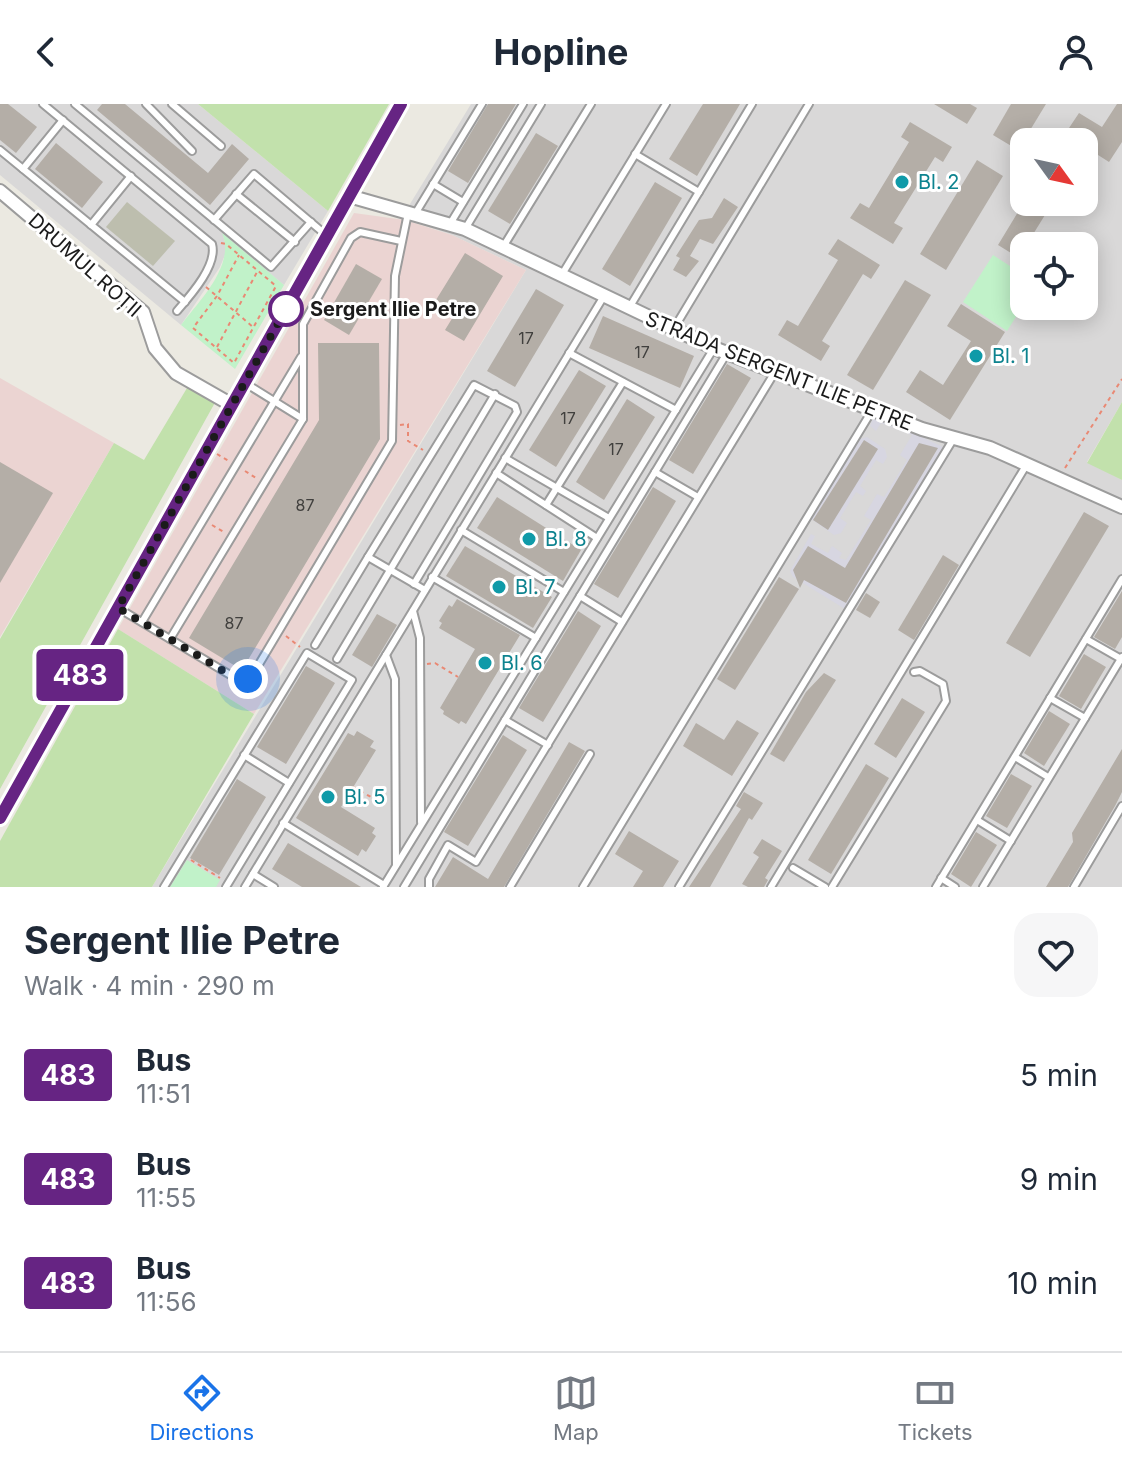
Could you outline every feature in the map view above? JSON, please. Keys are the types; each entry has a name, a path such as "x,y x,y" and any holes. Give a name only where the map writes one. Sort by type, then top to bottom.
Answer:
{"street":[{"path":"0,818 401,104"},
{"name":"DRUMUL ROȚII","path":"0,191 143,312 155,348 176,373 232,405"},
{"name":"STRADA SERGENT ILIE PETRE","path":"349,196 465,229 714,348 873,409 990,448 1122,507"}],"lane":[{"path":"43,104 208,239 214,250 212,257 177,311"},
{"path":"75,104 271,267 311,222"},
{"path":"146,104 192,151"},
{"path":"172,104 221,146"},
{"path":"118,608 242,681 252,676 390,445 393,426 394,309 401,241 411,214 482,104"},
{"path":"450,224 523,104"},
{"path":"465,229 541,104"},
{"path":"503,247 591,104"},
{"path":"561,276 666,104"},
{"path":"629,308 752,104"},
{"path":"673,330 809,104"},
{"path":"23,169 63,120"},
{"path":"0,150 185,302"},
{"path":"635,154 699,192"},
{"path":"214,220 254,174 327,235"},
{"path":"91,225 131,176"},
{"path":"433,184 463,202"},
{"path":"236,194 295,242"},
{"path":"170,639 303,419 303,324 351,238 360,232 401,241"},
{"path":"245,887 604,296"},
{"path":"283,823 384,886 714,348"},
{"path":"569,353 676,410"},
{"path":"406,886 727,353"},
{"path":"142,622 301,357"},
{"path":"429,887 429,879 448,845 476,862 775,372"},
{"path":"546,505 623,382"},
{"path":"245,383 303,419"},
{"path":"315,645 474,385 515,406 517,412 414,584"},
{"path":"337,659 495,394"},
{"path":"583,887 873,409"},
{"path":"679,887 954,438"},
{"path":"505,458 609,518"},
{"path":"771,887 1027,464"},
{"path":"655,472 698,497"},
{"path":"496,473 597,538"},
{"path":"461,530 564,592"},
{"path":"368,557 425,590"},
{"path":"432,577 536,638"},
{"path":"936,887 1122,579"},
{"path":"580,596 622,622"},
{"path":"413,611 420,629 421,826"},
{"path":"983,887 1121,658 1086,639"},
{"path":"164,887 307,653 352,680 227,885"},
{"path":"386,655 395,679 396,866"},
{"path":"832,887 946,701 943,684 920,671 914,672"},
{"path":"1050,698 1085,718"},
{"path":"505,720 548,745"},
{"path":"510,887 590,754"},
{"path":"244,755 289,783"},
{"path":"1015,757 1048,777"},
{"path":"1074,887 1122,806"},
{"path":"977,820 1011,841"},
{"path":"793,868 825,887"},
{"path":"253,874 274,887"},
{"path":"941,878 955,887"}],"path":[{"path":"208,239 226,244 276,286 234,363 193,328 217,296 239,255"},
{"path":"216,348 258,271"},
{"path":"199,280 254,327"},
{"path":"1058,479 1122,379"},
{"path":"393,426 408,424 408,441 430,456"},
{"path":"279,631 307,653"},
{"path":"420,665 435,663 458,677"},
{"path":"353,787 380,802 396,802"},
{"path":"183,856 227,885"}],"shaded area":[{"path":"0,104 198,104 328,211 284,285 223,235 227,250 220,267 181,325 0,175"},
{"path":"471,104 1122,104 1122,402 1087,462 1122,480 1122,887 152,887 526,270 452,235 410,221 410,204"},
{"path":"127,202 175,241 153,266 106,227"},
{"path":"354,213 405,220 452,235 526,270 254,714 118,629"},
{"path":"0,378 114,443 0,637"},
{"path":"873,418 882,418 943,447 845,609 793,577 790,571 811,534 815,536 811,544 828,553 832,546 842,553 839,558 846,560 871,520 864,516 877,494 884,497 907,460 900,455 912,435 881,423 876,431 870,426"},
{"path":"867,437 885,449 887,457 883,464 876,460 860,486 866,491 863,496 856,492 840,518 847,523 841,533 834,535 811,519 860,439"}],"green space":[{"path":"198,104 389,104 328,211"},
{"path":"222,233 284,285 235,369 181,325 206,294 220,270 225,245"},
{"path":"993,255 1010,266 1010,320 1014,320 1007,331 963,302"},
{"path":"190,383 217,399 0,789 0,639 114,443 144,460"},
{"path":"1122,402 1122,480 1087,463"},
{"path":"118,629 254,714 152,887 0,887 0,841"},
{"path":"187,860 220,880 216,887 170,887"}],"building":[{"path":"0,104 8,104 37,127 16,153 0,140"},
{"path":"102,104 125,104 208,173 232,144 249,159 210,205 97,110"},
{"path":"488,104 516,104 468,183 448,171"},
{"path":"703,104 740,104 697,176 669,159"},
{"path":"934,104 970,104 977,108 967,124"},
{"path":"1011,104 1046,104 1031,128 1010,128 1010,145 993,135"},
{"path":"1117,104 1122,104 1122,142 1109,162 1098,155 1098,128 1069,128 1079,113 1102,127"},
{"name":"Bl. 2","path":"910,122 952,147 943,162 935,157 894,223 903,228 893,244 850,218 860,203 869,208 909,142 901,137"},
{"path":"536,133 558,146 510,224 488,211"},
{"path":"56,143 103,182 82,208 35,169"},
{"name":"Bl. 2","path":"977,160 1003,176 946,270 920,254"},
{"path":"655,182 682,198 630,286 602,269"},
{"path":"724,198 738,207 713,244 700,239 690,256 699,261 686,277 673,270 680,258 676,256 699,220 712,218"},
{"path":"1016,216 1044,216 1034,232 1010,232 1010,252 998,245"},
{"path":"838,239 880,265 871,279 863,274 822,341 830,346 821,361 778,335 787,320 798,326 838,260 828,254"},
{"path":"465,253 503,276 464,341 445,330 456,312 436,300"},
{"path":"356,264 382,279 349,335 324,320"},
{"path":"905,280 931,295 873,390 847,375"},
{"path":"536,289 564,305 515,387 487,371"},
{"name":"Bl. 1","path":"961,304 1005,332 950,420 906,392 920,370 943,385 971,341 947,326"},
{"path":"603,316 694,356 680,388 589,348"},
{"path":"318,343 379,343 380,439 242,670 189,638 319,420"},
{"path":"727,364 751,378 693,474 669,460"},
{"path":"579,370 606,386 556,467 529,450"},
{"path":"627,399 655,417 604,500 576,482"},
{"path":"864,440 878,449 828,530 813,520"},
{"path":"919,443 938,448 846,603 804,580 800,588 793,570 808,546 845,568"},
{"path":"0,462 53,493 0,583"},
{"path":"653,487 676,501 618,598 594,584"},
{"name":"Bl. 8","path":"497,497 581,550 563,581 477,528"},
{"path":"1084,512 1109,526 1030,657 1006,643"},
{"name":"Bl. 7","path":"465,546 552,597 533,628 446,576"},
{"path":"943,555 959,565 914,640 898,630"},
{"path":"779,577 799,589 735,690 717,679"},
{"path":"1122,591 1122,637 1115,649 1094,637"},
{"path":"866,593 880,602 870,618 856,610"},
{"name":"Bl. 6","path":"457,599 520,635 466,724 461,721 459,724 443,714 440,708 475,649 439,628 442,623 439,621"},
{"path":"578,611 601,626 543,722 519,708"},
{"path":"377,614 397,625 372,667 352,655"},
{"path":"1084,654 1106,667 1081,709 1059,696"},
{"path":"306,666 335,683 286,764 257,747"},
{"path":"824,673 836,680 784,762 770,754 806,692"},
{"path":"902,698 925,712 896,758 874,744"},
{"path":"1049,711 1070,724 1044,766 1024,753"},
{"path":"737,720 759,733 732,776 683,746 696,723 724,740"},
{"name":"Bl. 5","path":"357,731 374,741 370,747 376,750 341,807 375,828 372,833 376,836 366,852 362,849 358,856 296,818 348,733 354,736"},
{"path":"503,735 527,750 468,846 444,832"},
{"path":"569,742 585,751 504,887 435,887 453,857 488,879"},
{"path":"1122,749 1122,792 1115,806 1068,887 1046,887 1073,842 1072,833"},
{"path":"866,764 889,778 831,874 808,860"},
{"path":"1011,774 1032,786 1007,828 986,816"},
{"path":"237,779 266,797 219,875 190,858"},
{"path":"744,792 763,803 752,820 749,818 710,887 689,887 741,809 736,806"},
{"path":"629,831 679,861 663,887 633,887 643,871 615,854"},
{"path":"976,832 997,845 971,887 951,874"},
{"path":"762,839 782,851 765,878 768,880 764,887 748,887 742,884 759,857 753,853"},
{"path":"288,843 361,887 302,887 272,869"}],"bus line":[{"name":"483","path":"0,818 401,104"}],"place":[{"name":"Bl. 2","path":"902,182"},
{"name":"Sergent Ilie Petre","path":"286,309"},
{"name":"Bl. 1","path":"976,356"},
{"name":"Bl. 8","path":"529,539"},
{"name":"Bl. 7","path":"499,587"},
{"name":"Bl. 6","path":"485,663"},
{"name":"Bl. 5","path":"328,797"}],"route":[{"path":"248,679 237,679 118,608 286,309"}]}
